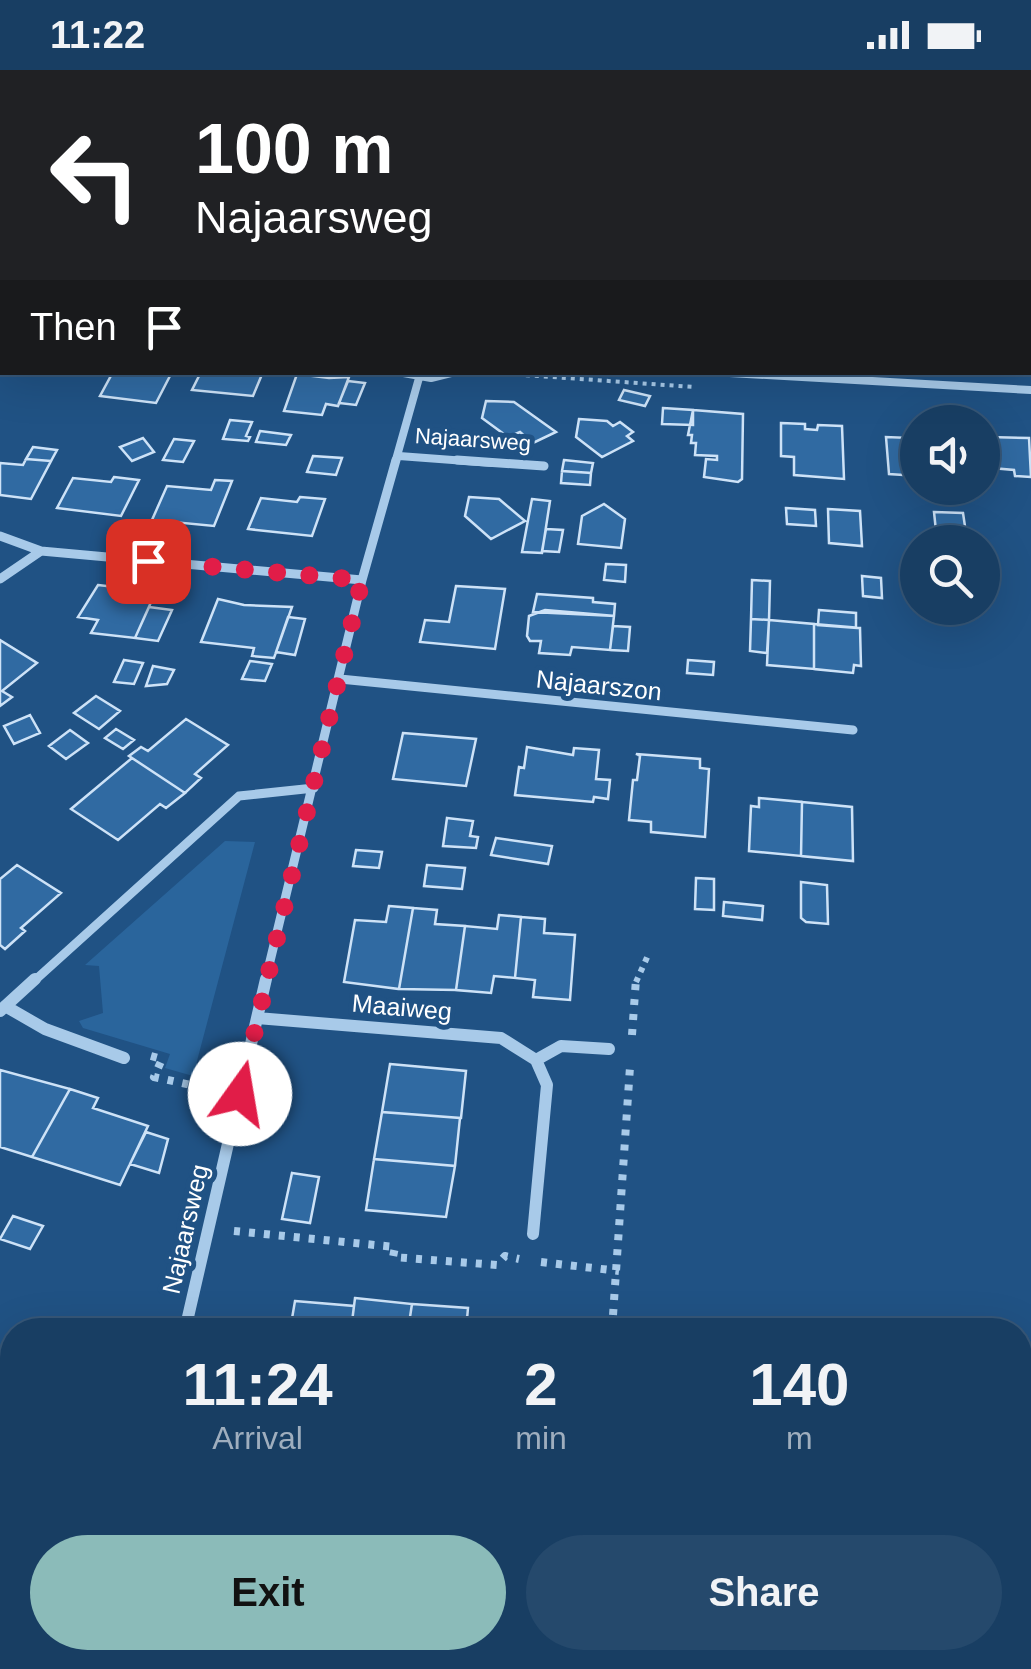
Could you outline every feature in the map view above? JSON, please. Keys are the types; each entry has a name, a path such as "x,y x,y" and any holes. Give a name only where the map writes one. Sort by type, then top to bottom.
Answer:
{"street":[{"path":"408,375 437,375"},
{"path":"765,375 1031,390"},
{"name":"Najaarsweg","path":"188,1318 206,1229 362,580 419,378"},
{"name":"Najaarsweg","path":"400,456 544,466"},
{"path":"0,536 41,551 362,580"},
{"path":"0,579 41,551"},
{"name":"Najaarszon","path":"340,679 853,730"},
{"path":"124,1058 45,1030 3,1008 239,796 314,788"},
{"name":"Maaiweg","path":"257,1018 501,1038 536,1060"},
{"path":"533,1234 547,1085 536,1060 561,1046 609,1048"}],"path":[{"path":"613,1318 636,980 649,954"},
{"path":"124,1058 135,1052 162,1059 154,1077 189,1087 240,1094"},
{"path":"206,1229 395,1247 393,1257 497,1265 505,1256 619,1271"}],"shaded area":[{"path":"225,841 255,842 193,1076 165,1068 170,1054 83,1028 79,1021 103,1013 99,966 85,965"}],"building":[{"path":"111,375 170,375 156,403 100,396"},
{"path":"200,375 262,375 253,396 192,390"},
{"path":"297,375 349,377 338,406 326,404 322,415 284,411"},
{"path":"348,381 365,383 356,405 339,403"},
{"path":"624,390 650,396 645,406 619,400"},
{"path":"486,401 514,402 556,432 533,443 520,432 508,437 482,418"},
{"path":"663,408 693,410 693,425 662,424"},
{"path":"693,410 743,414 742,479 738,482 704,477 706,459 717,460 717,456 695,455 696,443 691,443 692,435 688,435"},
{"path":"579,419 607,421 613,426 620,422 633,432 627,436 633,441 602,457 576,437"},
{"path":"230,420 252,422 248,441 223,439"},
{"path":"781,423 805,424 805,429 817,430 818,425 842,426 844,479 794,475 794,457 781,456"},
{"path":"260,431 291,435 286,445 256,442"},
{"path":"886,437 900,438 900,475 889,474"},
{"path":"1000,437 1029,438 1031,477 1015,476 1014,470 1000,469"},
{"path":"143,438 154,452 132,461 120,447"},
{"path":"174,439 194,441 183,462 163,460"},
{"path":"33,447 57,450 51,461 26,459"},
{"path":"313,456 342,458 336,475 307,472"},
{"path":"26,459 51,461 31,499 0,495 0,463 23,465"},
{"path":"564,460 593,463 591,473 562,471"},
{"path":"562,471 591,473 590,485 561,483"},
{"path":"114,477 139,480 121,516 57,508 73,478 111,482"},
{"path":"215,480 232,481 214,526 152,520 167,486 211,490"},
{"path":"300,497 325,499 312,536 248,529 261,498 297,502"},
{"path":"469,497 499,499 525,521 491,539 465,516"},
{"path":"532,499 550,501 542,553 522,552"},
{"path":"604,504 625,519 621,548 578,544 582,516"},
{"path":"786,508 815,510 816,526 787,524"},
{"path":"828,509 860,511 862,546 829,543"},
{"path":"934,512 963,513 965,525 935,525"},
{"path":"546,529 563,530 559,552 542,551"},
{"path":"606,564 626,565 625,582 604,580"},
{"path":"862,576 881,578 882,598 863,596"},
{"path":"752,580 770,581 769,620 751,619"},
{"path":"98,585 141,590 138,598 152,600 135,638 91,633 98,620 78,617"},
{"path":"456,586 505,589 495,649 420,642 425,620 449,622"},
{"path":"537,594 593,598 593,602 615,604 614,616 533,612"},
{"path":"218,599 244,605 292,607 274,658 252,656 254,648 201,642"},
{"path":"149,607 172,610 158,641 135,638"},
{"path":"545,610 614,616 610,650 572,647 570,655 539,653 541,641 530,641 527,636 529,616"},
{"path":"819,610 856,613 856,628 818,625"},
{"path":"288,617 305,619 295,655 276,652"},
{"path":"751,619 769,620 767,653 750,651"},
{"path":"769,620 814,624 814,669 767,665"},
{"path":"814,624 860,628 861,666 854,665 853,673 814,669"},
{"path":"613,626 630,627 628,651 610,650"},
{"path":"0,640 37,663 2,691 12,697 0,706"},
{"path":"124,660 143,663 134,684 114,682"},
{"path":"688,660 714,662 713,675 687,673"},
{"path":"250,661 272,664 265,681 242,679"},
{"path":"153,666 174,670 167,684 146,686"},
{"path":"96,696 120,711 99,729 74,713"},
{"path":"30,715 40,733 14,744 4,726"},
{"path":"186,719 228,745 195,774 201,778 185,793 129,756 141,747 148,751"},
{"path":"116,729 134,740 123,749 105,738"},
{"path":"70,730 88,743 66,759 49,746"},
{"path":"403,733 476,739 466,786 393,779"},
{"path":"527,747 573,755 574,748 599,750 596,779 610,780 608,799 594,797 593,802 515,795"},
{"path":"636,754 700,759 700,768 709,769 705,837 651,832 651,822 629,820 640,756"},
{"path":"132,758 185,793 166,808 160,804 118,840 71,809"},
{"path":"759,798 802,802 801,856 749,851 751,806 759,807"},
{"path":"802,802 852,807 853,861 801,856"},
{"path":"447,818 473,821 470,836 478,837 476,848 443,846"},
{"path":"496,838 552,846 548,864 491,855"},
{"path":"356,850 382,852 379,868 353,866"},
{"path":"17,865 61,893 21,928 25,931 5,949 0,945 0,879"},
{"path":"427,865 465,868 462,889 424,886"},
{"path":"696,878 714,879 714,910 695,909"},
{"path":"801,882 827,885 828,924 801,918"},
{"path":"724,902 763,906 762,920 723,916"},
{"path":"389,906 413,908 399,989 344,982 355,920 386,922"},
{"path":"413,908 437,910 435,924 465,926 456,990 399,989"},
{"path":"499,915 521,917 515,978 494,976 491,993 456,990 465,926 497,929"},
{"path":"521,917 545,919 544,933 575,935 570,1000 533,997 535,980 515,978"},
{"path":"390,1064 466,1071 461,1118 382,1112"},
{"path":"0,1070 70,1089 32,1157 0,1147"},
{"path":"70,1089 98,1098 93,1108 148,1126 120,1185 32,1157"},
{"path":"382,1112 460,1118 455,1166 374,1159"},
{"path":"146,1132 168,1139 159,1173 130,1164"},
{"path":"374,1159 455,1166 446,1217 366,1210"},
{"path":"292,1173 319,1177 310,1223 282,1219"},
{"path":"13,1216 43,1226 30,1249 0,1239"},
{"path":"355,1298 412,1304 410,1318 352,1318"},
{"path":"295,1301 354,1306 352,1318 292,1318"},
{"path":"412,1304 468,1308 467,1318 410,1318"}],"route":[{"path":"148,561 362,580 240,1094"}]}
